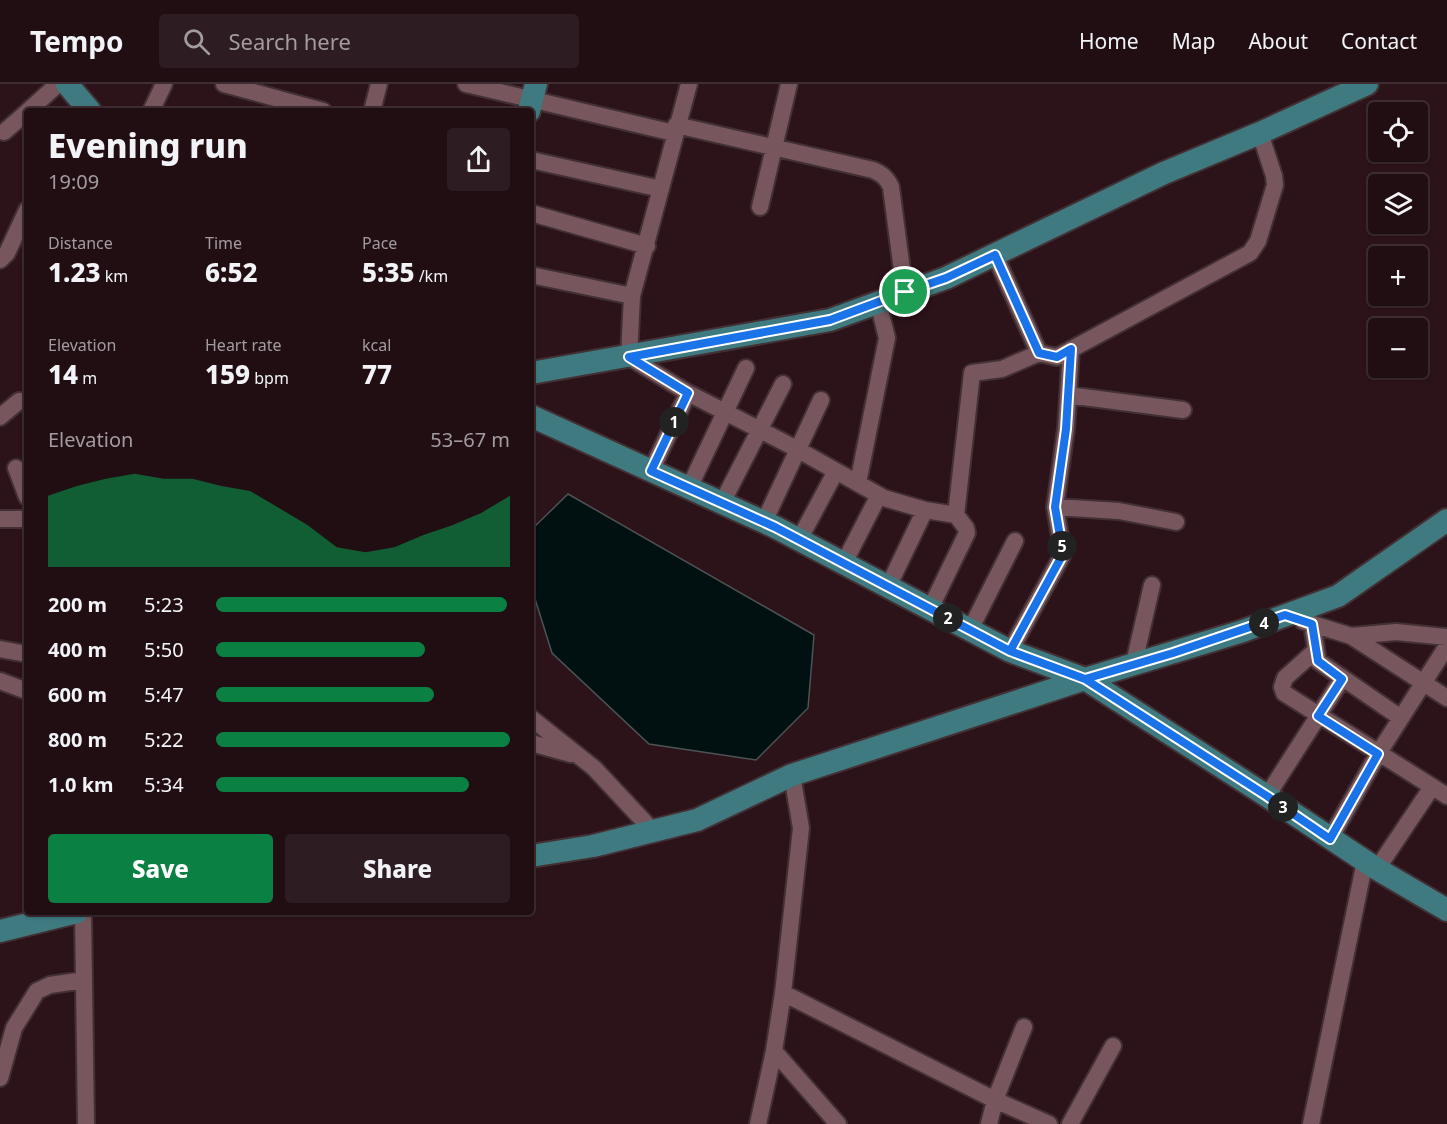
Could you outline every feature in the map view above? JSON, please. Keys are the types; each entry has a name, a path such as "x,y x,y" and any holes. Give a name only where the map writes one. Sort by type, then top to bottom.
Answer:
{"main road":[{"path":"67,84 87,108"},
{"path":"534,373 830,320 946,278 1164,173 1260,133 1366,84"},
{"path":"534,417 764,522 1010,651 1085,679 1371,865 1440,905"},
{"path":"534,856 592,846 697,820 792,775 1134,663 1183,650 1338,596 1447,520"},
{"path":"0,931 65,915"}],"street":[{"path":"30,108 58,84"},
{"path":"152,108 164,84"},
{"path":"224,84 312,108"},
{"path":"373,108 379,84"},
{"path":"466,84 675,129 773,147 873,170 888,179 891,187 905,292"},
{"path":"689,84 675,129 647,246 632,296 629,357 688,393 760,429 879,495 925,510 956,515 967,533 930,609"},
{"path":"760,207 789,84"},
{"path":"4,132 24,114"},
{"path":"956,515 972,373 1002,369 1039,353 1057,357 1250,253 1258,241 1275,185 1275,176 1260,133"},
{"path":"534,161 661,189"},
{"path":"534,214 647,246"},
{"path":"0,260 7,252 24,216"},
{"path":"995,255 1039,353"},
{"path":"534,276 632,296"},
{"path":"858,483 887,338 878,302"},
{"path":"1010,651 1063,554 1055,507 1066,429 1071,349"},
{"path":"689,488 746,368"},
{"path":"722,503 783,384"},
{"path":"651,471 688,393"},
{"path":"1068,395 1183,410"},
{"path":"764,522 821,400"},
{"path":"0,417 19,401 24,402"},
{"path":"14,468 24,490"},
{"path":"799,540 836,471"},
{"path":"844,563 879,495"},
{"path":"1055,507 1119,511 1176,522"},
{"path":"888,586 925,510"},
{"path":"0,519 24,519"},
{"path":"970,630 1015,541"},
{"path":"1134,663 1152,585"},
{"path":"1285,615 1351,636 1447,698"},
{"path":"1312,624 1318,661 1401,718"},
{"path":"1351,636 1396,632 1447,637"},
{"path":"0,649 24,653"},
{"path":"1315,651 1285,678 1282,687 1284,693 1447,796"},
{"path":"1318,830 1378,754 1422,683 1445,652"},
{"path":"1267,796 1342,679"},
{"path":"0,681 24,690"},
{"path":"534,720 594,768 653,831"},
{"path":"534,745 579,756"},
{"path":"758,1124 774,1050 783,993 801,828 792,775"},
{"path":"1311,1124 1371,865 1432,787"},
{"path":"83,915 86,1124"},
{"path":"0,1078 14,1028 37,991 50,985 84,980"},
{"path":"783,993 995,1100 1049,1124"},
{"path":"989,1124 995,1100 1024,1027"},
{"path":"1070,1124 1113,1046"},
{"path":"774,1050 838,1124"}],"shaded area":[{"path":"568,494 814,635 808,708 756,760 649,744 552,653 534,596 534,527"}],"route":[{"path":"905,292 830,320 629,357 688,393 651,471 775,527 1010,651 1085,679 1330,839 1378,754 1318,716 1342,679 1322,666 1315,656 1312,624 1285,615 1243,631 1085,679 1010,651 1063,554 1055,507 1066,429 1071,349 1057,357 1039,353 995,255 946,278 905,292"}]}
